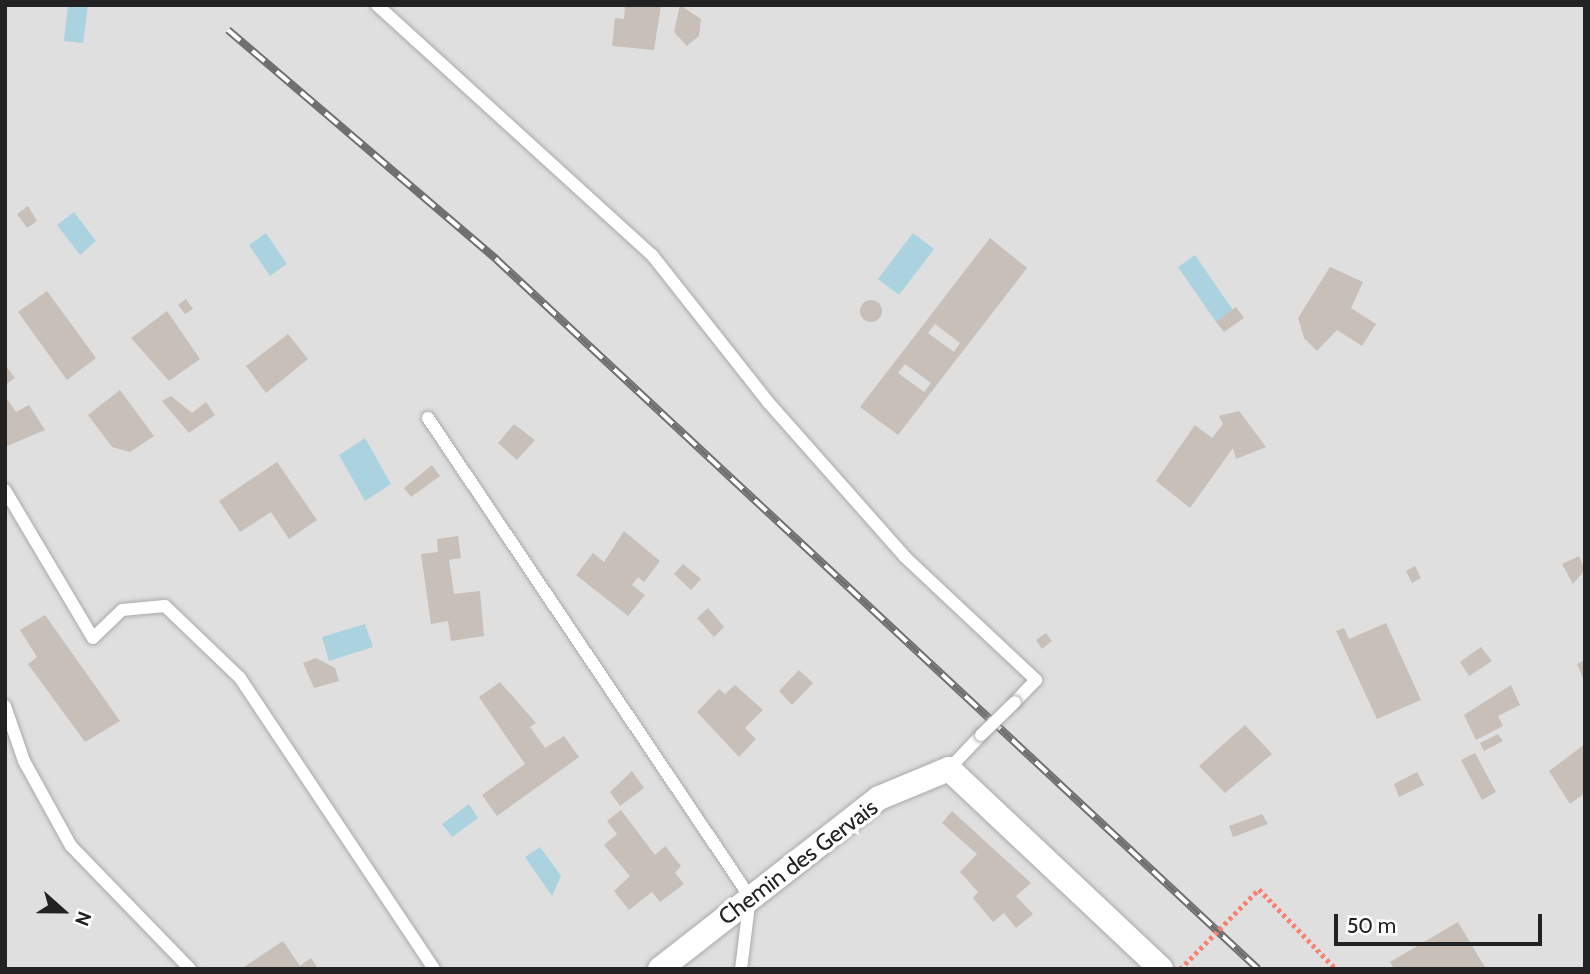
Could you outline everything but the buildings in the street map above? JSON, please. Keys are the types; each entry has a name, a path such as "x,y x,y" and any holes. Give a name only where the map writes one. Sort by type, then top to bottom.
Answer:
{"street":[{"name":"Chemin des Gervais","path":"660,969 879,798 949,769"},
{"path":"949,769 1161,969"}],"lane":[{"path":"377,5 652,255 768,402 905,557 1036,680 949,769"},
{"path":"428,418 750,897 741,969"},
{"path":"5,490 93,638 122,610 165,606 240,678 434,969"},
{"path":"5,706 24,761 71,846 190,969"}],"path":[{"path":"1180,969 1259,889 1336,969"}],"shaded area":[{"path":"5,5 1585,5 1585,969 5,969"}],"water":[{"path":"68,5 88,5 83,43 64,41"},
{"path":"74,212 96,241 80,255 57,225"},
{"path":"266,233 287,264 270,276 249,245"},
{"path":"913,233 934,249 899,295 878,279"},
{"path":"1195,255 1233,310 1216,322 1178,267"},
{"path":"365,438 391,484 365,501 339,455"},
{"path":"365,624 373,647 329,661 322,637"},
{"path":"469,804 478,818 452,837 442,824"},
{"path":"540,847 561,876 552,896 525,857"}],"railway":[{"path":"228,30 497,260 1258,969"}]}
